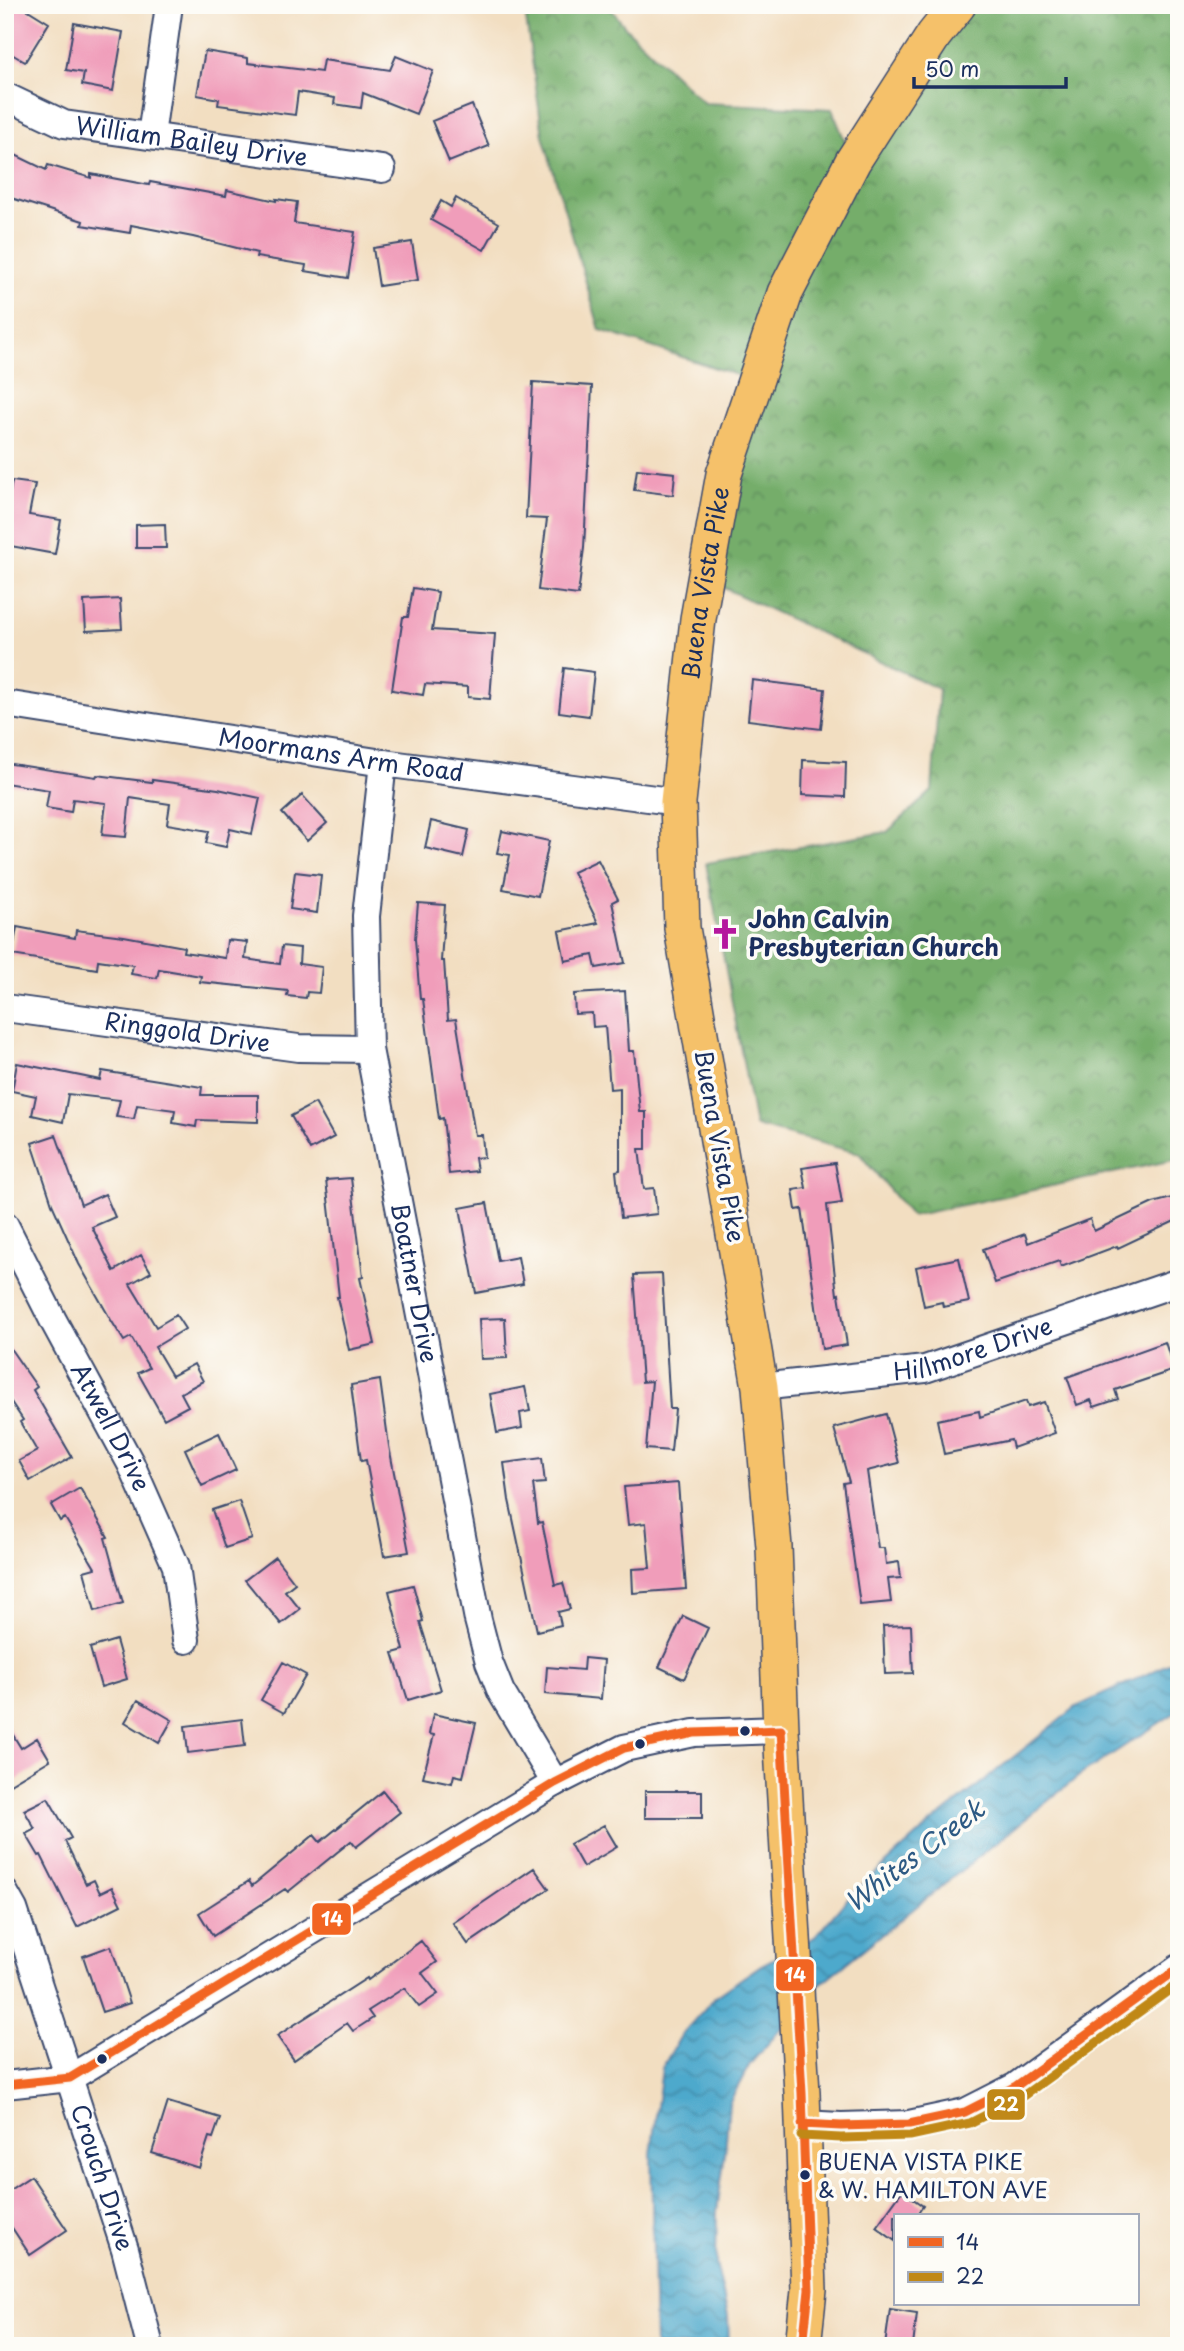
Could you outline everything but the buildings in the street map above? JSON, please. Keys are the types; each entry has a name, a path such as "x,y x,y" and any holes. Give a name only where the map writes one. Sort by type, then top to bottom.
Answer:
{"main road":[{"name":"Buena Vista Pike","path":"803,2346 808,2290 802,2108 774,1548 760,1387 682,928 678,802 698,619 724,474 785,293 853,161 934,35 958,5"}],"street":[{"path":"151,136 169,5"},
{"name":"William Bailey Drive","path":"5,96 64,124 383,169"},
{"name":"Moormans Arm Road","path":"5,704 383,763 678,802"},
{"name":"Boatner Drive","path":"383,763 366,916 369,1049 478,1620 489,1662 501,1692 555,1783"},
{"name":"Ringgold Drive","path":"5,1009 298,1048 369,1049"},
{"name":"Atwell Drive","path":"5,1225 131,1464 176,1566 186,1640"},
{"name":"Hillmore Drive","path":"760,1387 925,1369 1179,1282"},
{"path":"5,2085 70,2078 555,1783 624,1748 694,1733 781,1730"},
{"name":"Crouch Drive","path":"5,1893 14,1909 125,2249 150,2346"},
{"path":"802,2108 841,2126 909,2124 965,2112 1016,2086 1179,1969"}],"green space":[{"path":"524,5 608,5 627,29 704,103 832,109 853,161 958,5 1179,5 1179,244 1171,263 1179,270 1179,1159 911,1216 859,1153 755,1126 706,863 887,832 932,791 939,689 705,579 755,381 600,330 543,136"}],"water":[{"name":"Whites Creek","path":"1179,1659 1179,1710 1079,1776 820,1984 750,2064 729,2103 717,2211 716,2263 728,2316 729,2346 655,2346 651,2154 662,2068 682,2034 716,1996 761,1965 815,1937 850,1896 930,1824 1076,1707"}],"transit line":[{"name":"14","path":"5,2085 70,2078 555,1783 624,1748 694,1733 781,1730 802,2093 809,2290 803,2346"},
{"name":"14","path":"802,2124 909,2124 965,2112 1016,2086 1179,1968"},
{"name":"22","path":"801,2136 910,2136 970,2123 1023,2096 1179,1983"}],"place":[{"name":"John Calvin Presbyterian Church","path":"725,934"},
{"name":"BUENA VISTA PIKE & W. HAMILTON AVE","path":"805,2175"}]}
